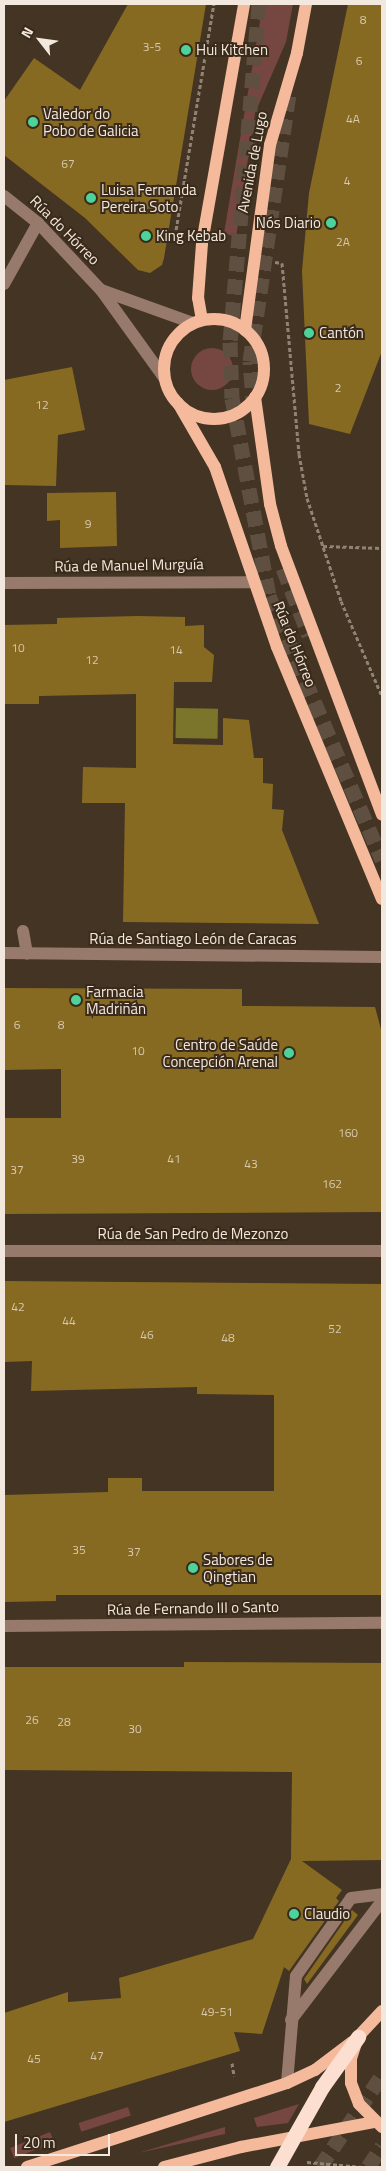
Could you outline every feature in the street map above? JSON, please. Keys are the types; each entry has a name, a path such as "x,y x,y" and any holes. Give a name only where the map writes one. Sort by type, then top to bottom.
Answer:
{"highway":[{"path":"277,2167 322,2087 358,2037"}],"main road":[{"path":"198,322 202,243 244,4"},
{"name":"Avenida de Lugo","path":"245,330 253,256 270,145 297,53 306,4"},
{"path":"225,320 245,330 257,344 264,361 262,380 255,397 239,412 218,418 196,415 178,403 165,379 167,352 182,330 198,322 225,320"},
{"name":"Rúa do Hórreo","path":"255,397 270,504 281,546 382,815"},
{"name":"Rúa do Hórreo","path":"178,403 215,467 254,582 382,899"},
{"path":"27,2167 287,2083 314,2070 358,2037 382,2011"},
{"path":"358,2037 351,2059 351,2083 360,2104 378,2125"},
{"path":"164,2167 294,2138 378,2125"}],"street":[{"name":"Rúa do Hórreo","path":"4,196 38,224 101,290 165,379"},
{"path":"4,284 38,224"},
{"name":"Rúa do Hórreo","path":"101,290 198,322"},
{"name":"Rúa de Manuel Murguía","path":"4,583 254,582"},
{"path":"23,931 27,954"},
{"name":"Rúa de Santiago León de Caracas","path":"4,953 382,956"},
{"path":"4,1243 26,1251"},
{"name":"Rúa de San Pedro de Mezonzo","path":"4,1251 382,1251"},
{"name":"Rúa de Fernando III o Santo","path":"4,1626 382,1623"},
{"path":"287,2083 289,2022 296,1976 351,1898 382,1894"},
{"path":"289,2022 382,1901"}],"path":[{"path":"175,236 214,4"},
{"path":"253,256 282,263 299,454 307,498 341,601 382,696"},
{"path":"323,546 382,548"},
{"path":"232,2062 234,2082"},
{"path":"299,2164 363,2167"}],"shaded area":[{"path":"263,4 293,4 286,42 255,113 236,237 224,233"},
{"path":"216,348 224,351 230,357 233,369 230,381 224,387 208,390 200,387 194,381 191,365 194,357 200,351"},
{"path":"176,708 218,709 217,739 175,738"},
{"path":"299,2104 288,2123 257,2127 254,2118"},
{"path":"128,2107 131,2116 81,2132 79,2123"},
{"path":"225,2127 225,2134 138,2153"},
{"path":"50,2132 54,2142 14,2158 10,2148"}],"building":[{"path":"128,4 206,4 164,258 162,265 150,273 138,270 85,218 4,155 4,101 34,58 80,90"},
{"path":"348,4 382,4 382,351 350,434 309,424 302,271 309,193"},
{"path":"72,367 85,430 58,435 56,486 5,485 4,380"},
{"path":"116,492 117,546 60,548 60,520 47,521 47,493"},
{"path":"185,617 185,626 204,625 204,647 214,655 212,682 174,682 173,744 223,745 223,718 249,720 254,758 263,758 263,783 273,784 272,809 284,810 282,830 319,924 123,922 125,803 82,803 83,767 136,768 136,694 39,696 39,704 4,704 4,625 57,624 57,618"},
{"path":"4,988 242,989 242,1006 375,1007 382,1033 382,1212 4,1214 4,1118 61,1118 61,1069 4,1070"},
{"path":"4,1281 382,1284 382,1595 56,1595 56,1601 4,1602 4,1495 108,1492 108,1478 142,1478 142,1491 274,1491 274,1395 197,1394 197,1387 31,1391 32,1361 4,1362"},
{"path":"184,1662 382,1663 382,1860 302,1861 342,1890 336,1898 339,1901 289,1971 284,1967 262,2034 234,2032 240,2051 4,2122 4,2013 68,1992 68,2002 121,1998 119,1978 253,1939 291,1859 292,1772 4,1770 4,1667 184,1667"},
{"path":"352,1910 358,1915 307,1984 304,1979"}],"tunnel":[{"path":"259,4 230,342 232,398 269,596 382,860"},
{"path":"254,410 250,361 289,94"},
{"path":"283,568 309,635"},
{"path":"320,2167 382,2075"},
{"path":"368,2167 382,2146"}],"place":[{"name":"Hui Kitchen","path":"186,50"},
{"name":"Valedor do Pobo de Galicia","path":"33,122"},
{"name":"Luisa Fernanda Pereira Soto","path":"91,198"},
{"name":"Nós Diario","path":"331,223"},
{"name":"King Kebab","path":"146,236"},
{"name":"Cantón","path":"309,333"},
{"name":"Farmacia Madriñán","path":"76,1000"},
{"name":"Centro de Saúde Concepción Arenal","path":"289,1053"},
{"name":"Sabores de Qingtian","path":"193,1568"},
{"name":"Claudio","path":"294,1914"}]}
